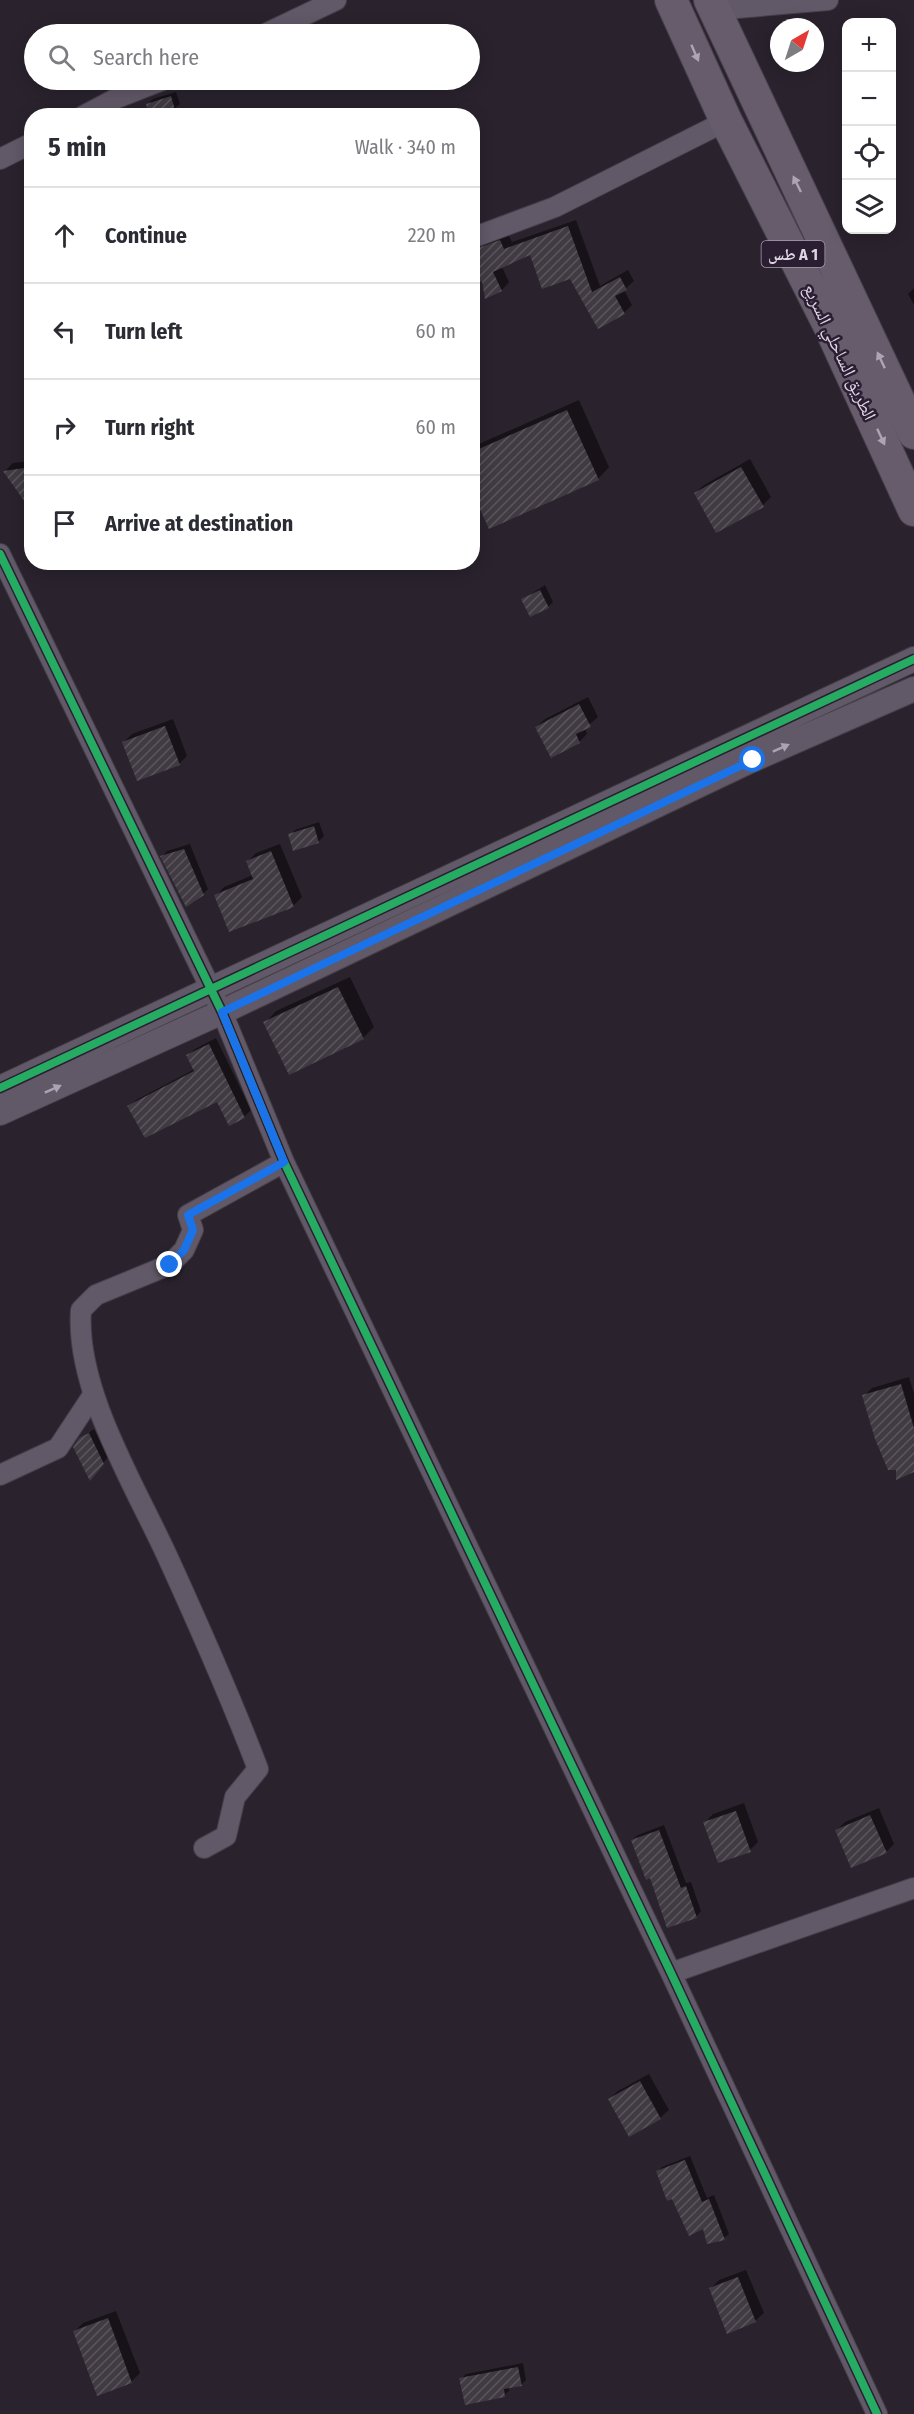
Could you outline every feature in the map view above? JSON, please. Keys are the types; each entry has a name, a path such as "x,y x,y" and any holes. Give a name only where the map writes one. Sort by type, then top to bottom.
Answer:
{"highway":[{"name":"الطريق الساحلي السريع","path":"671,0 726,121 829,325 914,510"},
{"name":"الطريق الساحلي السريع","path":"712,5 914,433"}],"street":[{"path":"287,24 336,0"},
{"path":"712,5 828,0"},
{"path":"98,108 138,90"},
{"path":"480,235 555,207 726,121"},
{"path":"0,159 24,146"},
{"path":"0,554 222,1012 284,1162 671,1973 877,2414"},
{"path":"4,1099 222,1012 383,936 749,750 914,659"},
{"path":"4,1099 210,988 370,913 749,750 914,688"},
{"path":"370,913 383,936"},
{"path":"204,1848 226,1836 235,1797 258,1769 169,1560 93,1395 79,1335 81,1310 96,1295 170,1265 184,1250 193,1230 188,1215 284,1162"},
{"path":"0,1476 58,1449 93,1395"},
{"path":"671,1973 914,1888"}],"building":[{"path":"171,96 174,108 147,108 146,104"},
{"path":"568,226 592,292 620,277 627,290 615,296 625,314 598,329 570,279 542,289 530,255 493,272 502,291 485,299 482,281 480,282 480,247 500,240 504,249"},
{"path":"567,410 599,480 489,529 480,509 480,448"},
{"path":"741,467 764,507 716,533 694,493"},
{"path":"24,468 24,501 3,471"},
{"path":"540,590 549,608 530,617 521,599"},
{"path":"579,704 591,727 576,734 580,743 551,758 535,727"},
{"path":"165,726 180,765 137,781 122,742"},
{"path":"314,826 319,843 293,851 288,834"},
{"path":"184,849 204,895 186,907 160,856"},
{"path":"271,851 294,907 229,932 214,895 253,879 246,861"},
{"path":"338,987 364,1039 289,1075 263,1022"},
{"path":"209,1044 245,1118 229,1126 217,1102 145,1138 127,1106 194,1071 186,1055"},
{"path":"901,1384 914,1428 914,1472 896,1480 896,1470 888,1470 875,1439 862,1395"},
{"path":"89,1433 104,1464 90,1481 73,1447 79,1438"},
{"path":"736,1811 751,1852 718,1863 703,1822"},
{"path":"870,1815 887,1853 851,1868 835,1830"},
{"path":"659,1830 681,1888 686,1886 697,1918 667,1928 650,1878 646,1880 631,1840"},
{"path":"640,2081 661,2119 629,2137 608,2099"},
{"path":"685,2160 702,2202 709,2199 725,2240 707,2244 703,2229 689,2236 672,2199 667,2201 656,2171"},
{"path":"738,2277 756,2322 727,2334 709,2288"},
{"path":"108,2318 132,2383 97,2396 73,2331"},
{"path":"518,2367 522,2386 504,2389 505,2397 465,2405 459,2378"}],"cycle path":[{"path":"0,554 222,1012 284,1162 671,1973 877,2414"},
{"path":"0,1088 914,659"}],"route":[{"path":"170,1265 184,1250 193,1230 188,1215 284,1162 222,1012 753,760"}]}
